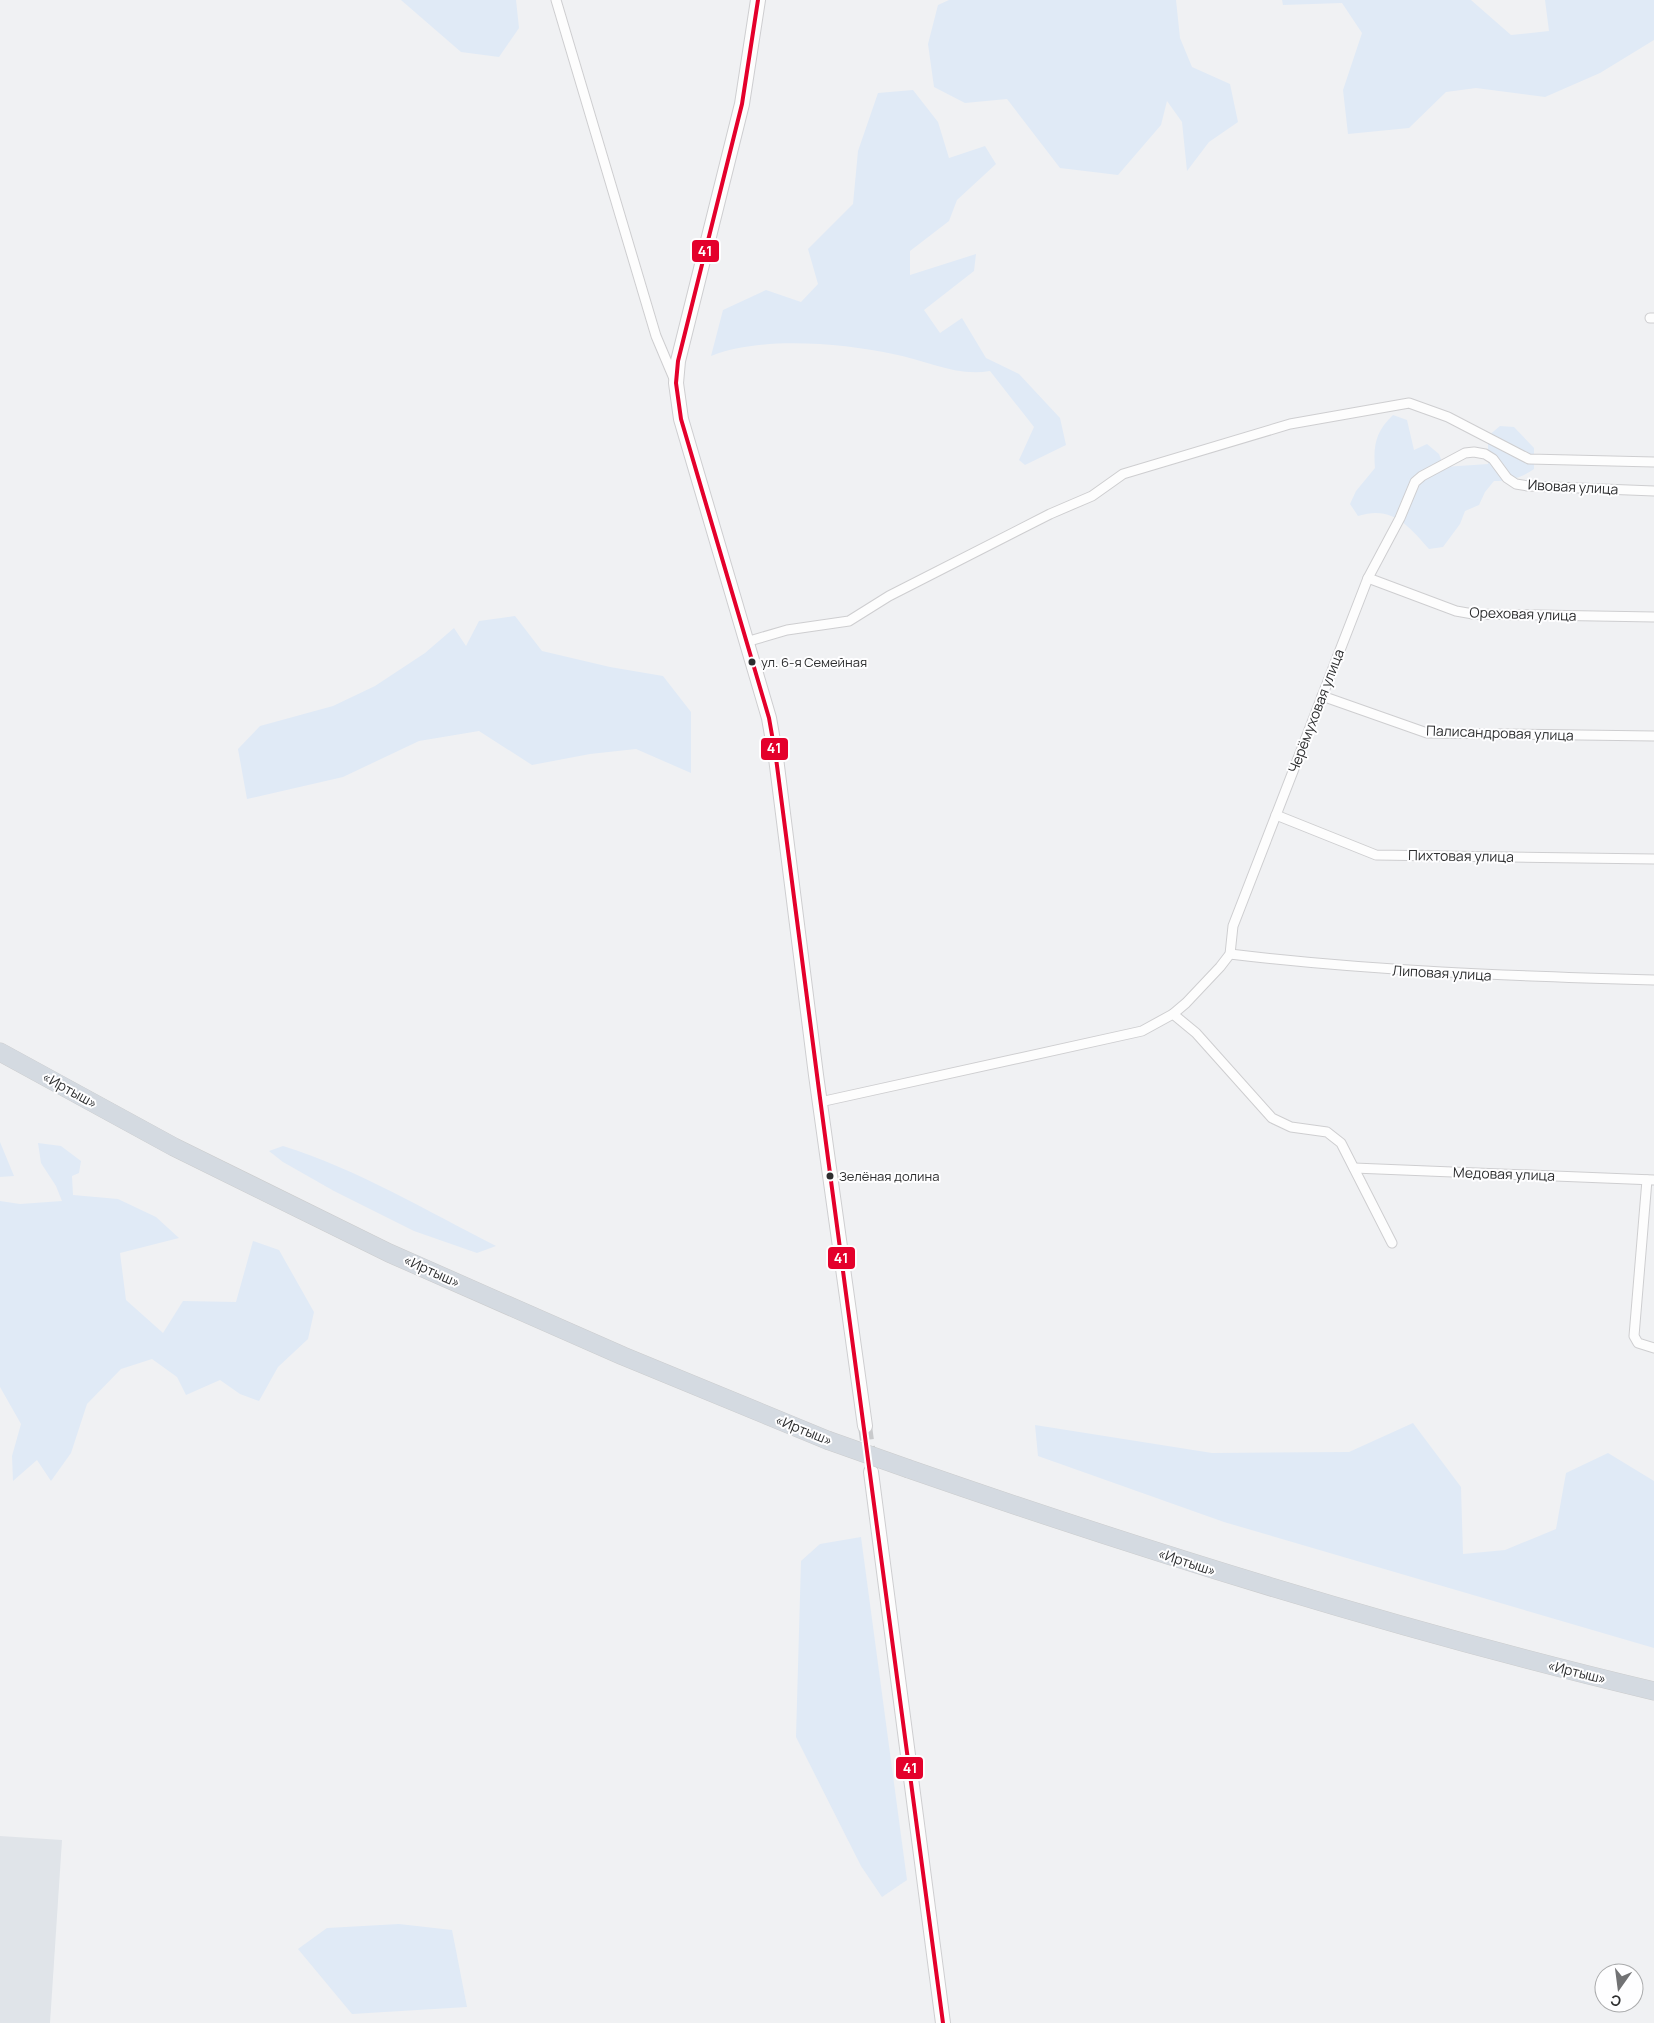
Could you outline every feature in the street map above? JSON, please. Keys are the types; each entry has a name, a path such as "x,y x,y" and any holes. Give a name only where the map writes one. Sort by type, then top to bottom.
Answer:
{"highway":[{"name":"«Иртыш»","path":"0,1052 174,1147 389,1253 623,1356 827,1440 1054,1519 1261,1585 1455,1640 1654,1691"}],"street":[{"path":"556,0 656,336 676,383"},
{"path":"758,0 742,104 678,361 676,383 681,419 768,718 776,758 820,1102 865,1426"},
{"name":"Ивовая улица","path":"746,642 787,630 849,621 889,596 1050,514 1092,496 1123,474 1290,424 1409,403 1448,417 1513,452 1540,461 1654,462"},
{"name":"Ивовая улица","path":"1422,476 1465,453 1474,452 1485,454 1493,459 1507,478 1516,484 1654,491"},
{"name":"Черёмуховая улица","path":"1230,954 1233,926 1368,578 1400,518 1411,491 1422,476"},
{"name":"Ореховая улица","path":"1368,578 1456,610 1473,614 1654,617"},
{"name":"Палисандровая улица","path":"1322,696 1427,733 1654,736"},
{"name":"Пихтовая улица","path":"1276,815 1376,855 1654,859"},
{"path":"820,1102 1142,1031 1173,1014 1202,987 1230,954"},
{"name":"Липовая улица","path":"1230,954 1324,966 1442,974 1654,980"},
{"path":"1173,1014 1196,1033 1272,1118 1291,1127 1312,1128 1327,1132 1341,1143 1392,1244"},
{"name":"Медовая улица","path":"1354,1168 1650,1180"},
{"path":"1650,1180 1634,1336 1638,1343 1654,1348"},
{"path":"871,1472 942,2023"}],"shaded area":[{"path":"401,0 516,0 519,28 499,57 461,52"},
{"path":"949,0 1176,0 1180,38 1192,67 1230,84 1238,122 1209,142 1187,171 1182,122 1167,101 1161,125 1118,175 1060,168 1007,99 965,103 934,87 928,44 938,5"},
{"path":"1282,0 1471,0 1511,35 1549,31 1545,0 1654,0 1654,40 1600,73 1545,97 1476,88 1446,92 1409,128 1348,134 1343,90 1362,33 1342,3 1283,5"},
{"path":"913,90 938,122 949,158 985,146 996,164 957,200 949,221 910,251 910,275 976,254 974,271 924,310 940,333 962,318 986,358 1019,374 1060,418 1066,445 1025,465 1019,460 1034,427 990,371 965,372 872,350 801,343 753,346 711,356 723,310 766,290 801,302 818,284 808,249 853,204 858,151 878,93"},
{"path":"1393,415 1407,420 1414,450 1427,444 1439,454 1444,467 1488,464 1488,436 1500,426 1514,427 1534,448 1534,469 1525,475 1515,478 1494,481 1485,492 1479,505 1465,511 1460,524 1443,547 1429,549 1414,532 1398,519 1380,513 1358,516 1350,504 1356,491 1375,468 1375,445 1379,433"},
{"path":"515,616 542,651 610,667 663,676 691,712 691,773 636,749 590,754 532,765 479,731 419,741 343,777 247,799 238,749 260,726 333,706 375,686 425,653 454,628 466,646 479,621"},
{"path":"0,1142 14,1176 0,1177"},
{"path":"38,1143 61,1146 81,1161 79,1173 72,1176 73,1195 118,1199 156,1217 179,1238 120,1253 126,1300 163,1333 183,1301 236,1302 253,1241 279,1250 314,1312 308,1339 278,1367 259,1401 240,1394 220,1380 186,1395 177,1377 152,1359 121,1369 87,1404 71,1453 51,1481 37,1460 13,1481 12,1456 21,1424 0,1387 0,1201 20,1204 62,1201 56,1186 41,1163"},
{"path":"283,1146 338,1166 496,1246 477,1253 414,1231 334,1191 283,1162 269,1151"},
{"path":"1413,1423 1461,1487 1463,1554 1505,1550 1556,1529 1566,1473 1608,1453 1654,1481 1654,1648 1224,1522 1038,1456 1035,1425 1212,1453 1349,1452"},
{"path":"861,1537 907,1880 882,1897 861,1866 796,1737 801,1561 820,1544"},
{"path":"0,1836 62,1840 50,2023 0,2023"},
{"path":"399,1924 452,1930 467,2007 352,2014 298,1949 327,1928"}],"tunnel":[{"path":"865,1426 870,1463"}],"transit line":[{"name":"41","path":"758,0 742,104 678,361 676,383 681,419 769,718 776,758 943,2023"}],"place":[{"name":"ул. 6-я Семейная","path":"752,662"},
{"name":"Зелёная долина","path":"830,1176"}]}
